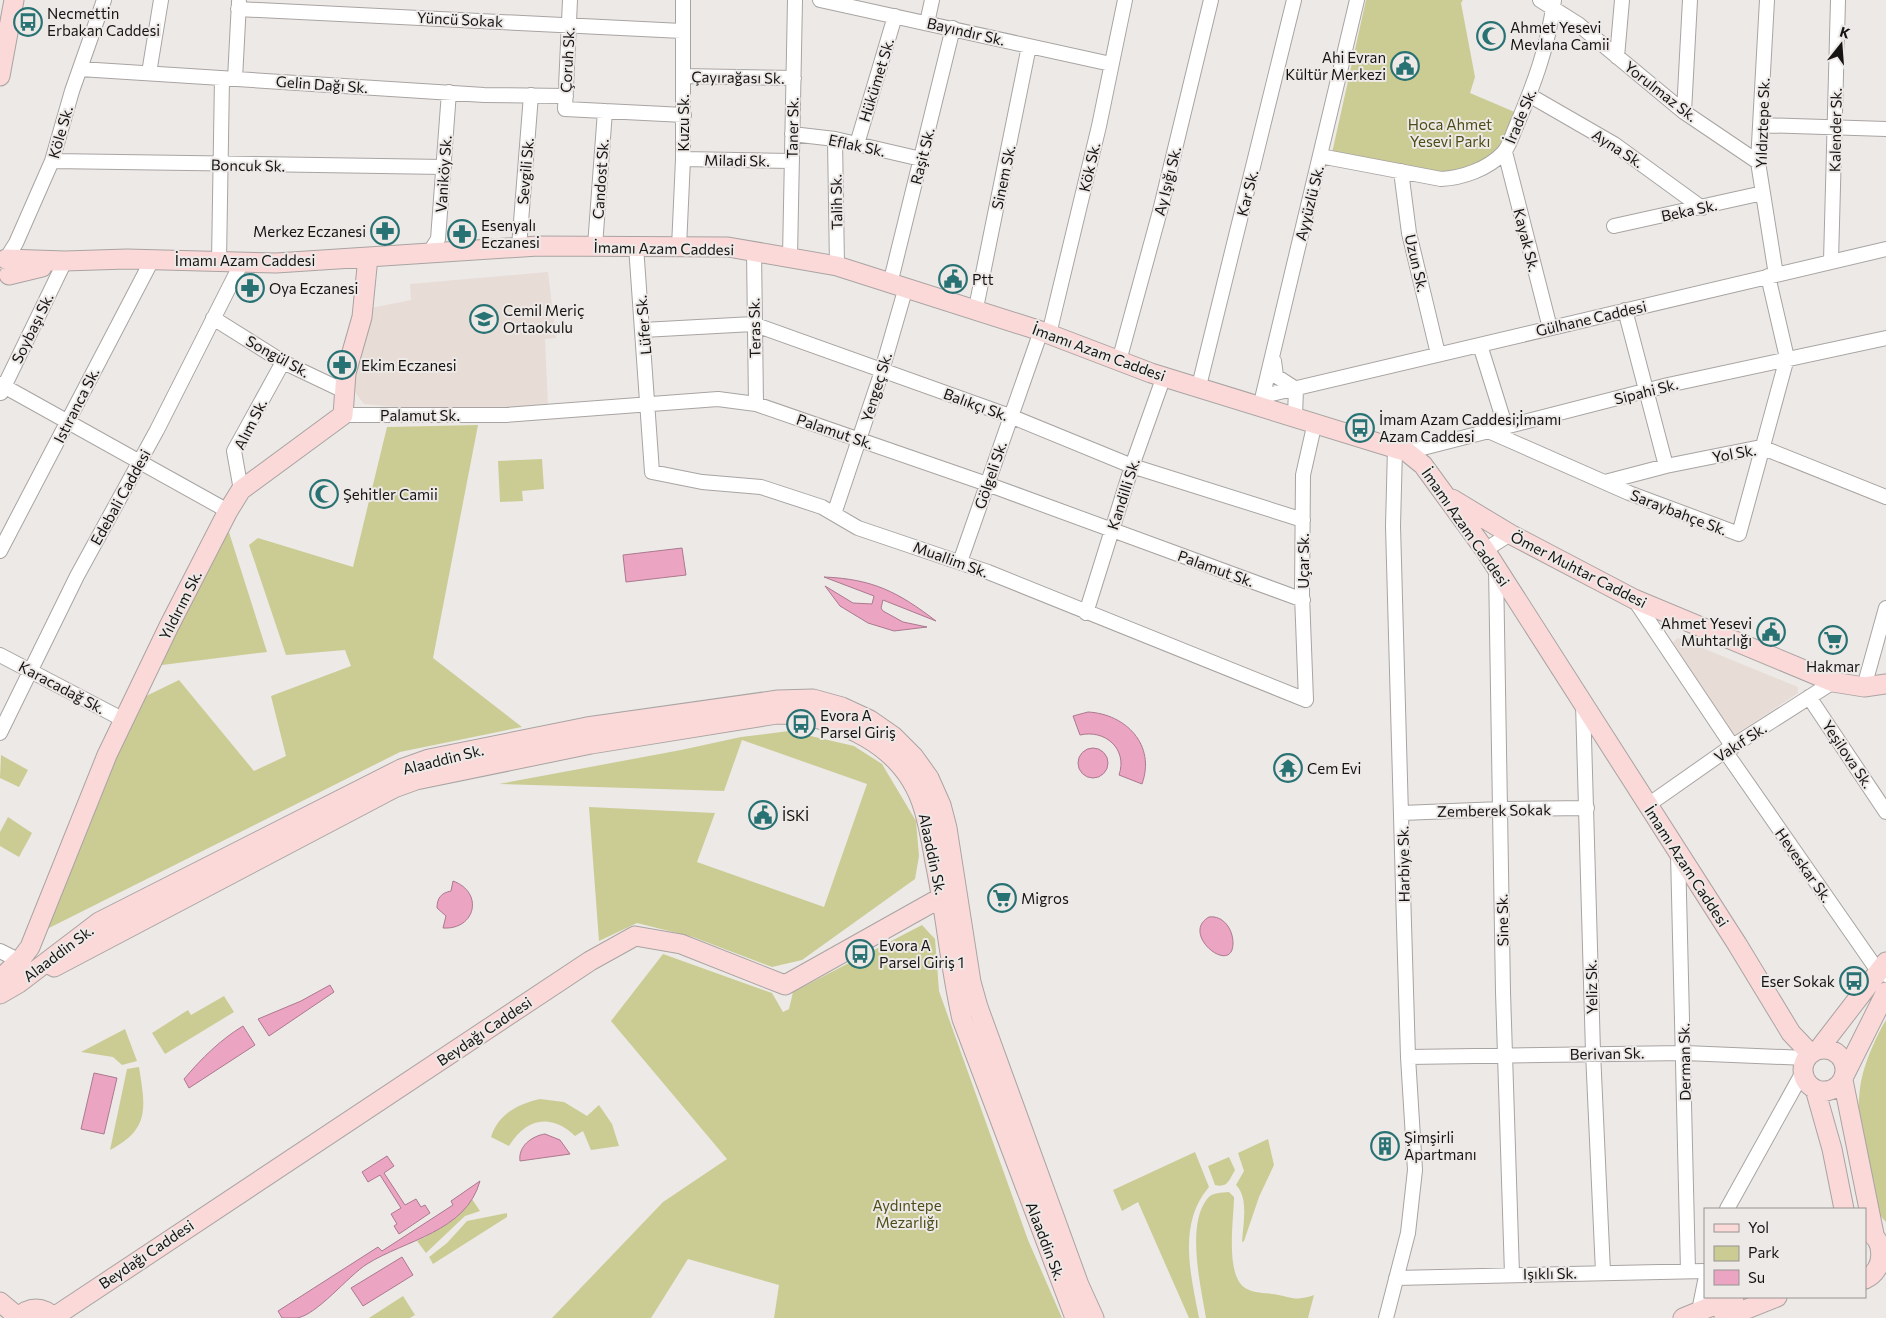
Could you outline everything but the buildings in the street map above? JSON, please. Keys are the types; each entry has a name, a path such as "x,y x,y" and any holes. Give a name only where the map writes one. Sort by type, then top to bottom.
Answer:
{"street":[{"path":"0,76 3,44 14,0"},
{"name":"Köle Sk.","path":"3,269 52,161 80,69 104,0"},
{"path":"149,73 160,0"},
{"name":"Çoruh Sk.","path":"570,0 565,109 605,111"},
{"name":"Kuzu Sk.","path":"679,246 684,115 682,0"},
{"name":"Taner Sk.","path":"790,257 795,0"},
{"name":"Bayındır Sk.","path":"820,0 1111,64"},
{"path":"927,23 932,0"},
{"name":"Kök Sk.","path":"1045,332 1125,0"},
{"name":"Ay Işığı Sk.","path":"1119,360 1160,211 1211,0"},
{"name":"Kar Sk.","path":"1199,386 1294,0"},
{"name":"Ayyüzlü Sk.","path":"1262,401 1357,0"},
{"name":"Yorulmaz Sk.","path":"1540,0 1554,4 1684,112 1758,162"},
{"path":"1618,57 1622,0"},
{"path":"1684,112 1690,0"},
{"name":"Yıldıztepe Sk.","path":"1767,0 1758,162 1772,276"},
{"name":"Kalender Sk.","path":"1831,260 1838,0"},
{"name":"İrade Sk.","path":"1320,156 1441,179 1456,178 1488,164 1505,152 1529,95 1542,59 1554,4"},
{"path":"219,261 220,164 239,5"},
{"name":"Yüncü Sokak","path":"239,5 682,32"},
{"name":"Hükümet Sk.","path":"857,144 895,16"},
{"name":"Raşit Sk.","path":"898,285 921,159 953,28"},
{"name":"Sinem Sk.","path":"976,308 1029,46"},
{"name":"Gelin Dağı Sk.","path":"80,69 449,92 566,96"},
{"name":"Çayırağası Sk.","path":"683,76 794,78"},
{"name":"Vaniköy Sk.","path":"429,253 438,239 449,92"},
{"name":"Sevgili Sk.","path":"519,247 531,95"},
{"name":"Ayna Sk.","path":"1529,95 1614,144 1702,208"},
{"path":"605,111 684,115"},
{"name":"Candost Sk.","path":"595,246 605,111"},
{"path":"1760,125 1886,129"},
{"name":"Eflak Sk.","path":"792,134 836,139 921,159"},
{"name":"Talih Sk.","path":"836,139 837,266"},
{"name":"Kayak Sk.","path":"1505,152 1550,328"},
{"name":"Miladi Sk.","path":"683,159 792,161"},
{"name":"Boncuk Sk.","path":"52,161 444,167"},
{"name":"Uzun Sk.","path":"1401,171 1409,233 1438,354"},
{"name":"Beka Sk.","path":"1614,226 1763,193"},
{"name":"Lüfer Sk.","path":"636,246 649,404"},
{"name":"İmamı Azam Caddesi","path":"3,269 65,261 152,260 276,263 519,247 728,247 837,266 976,308 1164,376 1262,401 1295,416 1401,450 1423,465 1485,550 1648,804 1791,1033 1810,1058"},
{"name":"Gülhane Caddesi","path":"1262,401 1296,389 1438,354 1772,276 1831,260 1886,249"},
{"name":"Teras Sk.","path":"754,251 753,324 756,404"},
{"path":"343,415 346,373 362,317 368,257"},
{"name":"Istıranca Sk.","path":"0,551 152,260"},
{"name":"Soybaşı Sk.","path":"1,388 65,261"},
{"name":"Edebali Caddesi","path":"0,733 78,576 139,463 242,262"},
{"name":"Saraybahçe Sk.","path":"1486,430 1605,482 1739,534 1761,447 1787,358 1772,276"},
{"name":"Yengeç Sk.","path":"834,514 882,370 898,285"},
{"path":"1625,310 1666,466"},
{"name":"Songül Sk.","path":"214,318 283,362 344,391"},
{"name":"Balıkçı Sk.","path":"643,330 753,324 1010,416 1132,466 1303,520"},
{"name":"Gölgeli Sk.","path":"960,562 1010,416 1045,332"},
{"name":"Sipahi Sk.","path":"1401,450 1646,390 1886,338"},
{"path":"1274,345 1276,376 1296,389 1295,416"},
{"path":"1480,345 1505,425"},
{"name":"Alım Sk.","path":"241,490 234,451 283,362"},
{"name":"Kandilli Sk.","path":"1086,613 1132,466 1164,376"},
{"path":"1,388 68,420 139,463 228,511"},
{"name":"Palamut Sk.","path":"343,415 506,415 718,399 756,404 987,484 1302,600"},
{"name":"Muallim Sk.","path":"649,404 652,472 702,482 761,487 822,507 858,528 960,562 1306,700"},
{"name":"Yıldırım Sk.","path":"0,979 20,961 30,947 107,755 168,626 228,511 241,490 343,415"},
{"name":"Uçar Sk.","path":"1306,700 1302,600 1303,475 1315,422"},
{"name":"Yol Sk.","path":"1605,482 1666,466 1761,447 1886,497"},
{"name":"Harbiye Sk.","path":"1386,1318 1408,1233 1415,1170 1408,1057 1393,526 1401,450"},
{"name":"Ömer Muhtar Caddesi","path":"1447,496 1510,534 1634,599 1833,682 1864,687 1886,684"},
{"path":"1485,550 1510,534"},
{"name":"Sine Sk.","path":"1496,567 1505,1056 1512,1274"},
{"name":"Heveskar Sk.","path":"1634,599 1729,749 1883,970"},
{"path":"1886,608 1864,687 1886,690"},
{"name":"Karacadağ Sk.","path":"0,655 124,720"},
{"name":"Vakıf Sk.","path":"1648,804 1833,682"},
{"name":"Yeşilova Sk.","path":"1809,697 1886,812"},
{"name":"Yeliz Sk.","path":"1583,702 1593,1052 1603,1272"},
{"name":"Alaaddin Sk.","path":"0,994 18,983 99,922 401,769 429,759 608,733 776,714 824,718 850,728 873,740 886,752 911,782 924,809 950,896 978,1007 1029,1161 1075,1318"},
{"name":"Zemberek Sokak","path":"1402,813 1501,808 1587,808"},
{"name":"Derman Sk.","path":"1678,853 1685,1052 1688,1271"},
{"name":"Alaaddin Sk.","path":"950,896 956,991 962,1019 1012,1153 1029,1161 1094,1318"},
{"name":"Beydağı Caddesi","path":"54,1317 590,961 635,936 681,944 785,985 950,896"},
{"path":"0,951 20,961"},
{"path":"1727,1208 1810,1058 1883,970"},
{"path":"1810,1058 1807,1082 1815,1089 1828,1091 1834,1089 1844,1077 1886,992"},
{"path":"1810,1058 1833,1050 1839,1054 1845,1067 1844,1077 1877,1240 1884,1257 1876,1275"},
{"name":"Berivan Sk.","path":"1408,1057 1505,1056 1593,1052 1685,1052 1810,1058"},
{"path":"1815,1089 1832,1150 1844,1208"},
{"name":"Işıklı Sk.","path":"1396,1278 1704,1271"},
{"path":"1693,1316 1704,1284"},
{"path":"1693,1316 1732,1298"},
{"path":"1724,1318 1774,1298"},
{"path":"0,1302 18,1317 29,1309 36,1308 49,1312 54,1317"}],"shaded area":[{"path":"548,272 556,338 545,339 548,407 426,410 364,404 357,395 351,382 371,308 411,300 410,284"},
{"path":"1678,638 1798,687 1798,693 1732,737 1673,642"}],"green space":[{"name":"Hoca Ahmet Yesevi Parkı","path":"1366,0 1463,0 1461,3 1475,77 1470,93 1517,113 1499,151 1455,175 1332,153"},
{"path":"478,425 433,658 522,727 400,752 47,929 48,917 140,699 179,680 254,771 286,756 271,696 351,666 345,650 286,655 249,545 258,538 353,567 387,427"},
{"path":"542,459 544,489 522,491 523,501 500,502 498,461"},
{"path":"227,526 267,652 154,666"},
{"path":"789,731 854,746 882,764 916,821 919,856 915,879 802,960 772,967 693,937 637,923 599,941 589,807 715,813 697,862 824,907 867,784 742,740 724,791 499,784 741,737"},
{"path":"1,755 28,770 19,787 0,778"},
{"path":"8,817 32,833 19,857 0,846 0,832"},
{"name":"Aydıntepe Mezarlığı","path":"922,925 935,939 939,991 1028,1240 1062,1318 774,1318 779,1285 688,1259 651,1318 552,1318 663,1202 727,1159 611,1021 663,954 772,993 783,1012 789,1009 793,992"},
{"path":"224,996 234,1012 165,1054 152,1033 188,1010 191,1015"},
{"path":"1886,1020 1886,1222 1877,1210 1864,1173 1859,1129 1859,1107 1860,1088 1865,1066"},
{"path":"125,1029 137,1061 122,1065 113,1057 81,1052"},
{"path":"139,1067 143,1105 139,1125 133,1134 110,1150 127,1069"},
{"path":"540,1099 564,1102 587,1116 599,1105 612,1124 619,1146 591,1150 583,1131 575,1136 557,1124 548,1122 531,1124 523,1129 509,1146 491,1137 499,1122 510,1111"},
{"path":"1268,1139 1274,1165 1259,1197 1244,1241 1242,1242 1244,1204 1243,1197 1236,1185 1244,1171 1238,1153"},
{"path":"1195,1152 1209,1187 1199,1201 1190,1233 1190,1267 1199,1318 1189,1318 1138,1202 1122,1211 1113,1190"},
{"path":"1229,1157 1235,1170 1225,1184 1215,1185 1208,1166"},
{"path":"1229,1192 1234,1197 1232,1247 1235,1273 1240,1283 1247,1289 1260,1293 1293,1298 1314,1295 1308,1318 1206,1318 1197,1257 1197,1225 1207,1199 1217,1193"},
{"path":"472,1199 480,1211 465,1216 426,1253 417,1241 440,1229 455,1218"},
{"path":"507,1213 507,1217 433,1264 429,1257 447,1243 467,1221"},
{"path":"403,1296 415,1315 410,1318 369,1318"}],"water":[{"path":"682,548 686,575 626,582 623,555"},
{"path":"824,577 857,581 884,589 909,602 936,621 883,600 881,608 883,611 903,622 927,627 894,631 868,623 840,606 825,586 853,603 872,604 874,596"},
{"path":"1088,712 1102,714 1114,719 1125,725 1134,734 1141,745 1145,757 1142,784 1119,775 1120,757 1117,749 1106,738 1098,735 1080,735 1073,716"},
{"path":"1093,748 1099,749 1107,757 1107,769 1099,777 1093,778 1087,777 1079,769 1078,763 1079,757 1087,749"},
{"path":"453,881 463,886 469,893 472,909 469,917 463,923 454,927 443,928 446,916 437,908 438,901 440,896 451,891"},
{"path":"1209,917 1219,918 1229,928 1233,943 1231,952 1225,956 1217,954 1203,942 1200,933 1201,924"},
{"path":"330,985 334,992 269,1036 258,1019 301,1001"},
{"path":"243,1026 255,1045 189,1088 184,1079 212,1050"},
{"path":"94,1073 117,1078 104,1134 81,1129"},
{"path":"545,1134 560,1140 570,1154 520,1161 521,1151 524,1146 531,1139"},
{"path":"387,1156 394,1166 384,1173 405,1205 416,1199 421,1207 425,1205 430,1213 399,1234 394,1226 397,1224 391,1214 401,1208 380,1175 368,1182 362,1172"},
{"path":"480,1181 473,1198 462,1212 448,1223 432,1233 367,1264 314,1310 297,1318 282,1318 278,1311 378,1247 382,1251 453,1205 451,1201"},
{"path":"402,1257 413,1275 363,1306 351,1288"}],"place":[{"name":"Necmettin Erbakan Caddesi","path":"28,22"},
{"name":"Ahmet Yesevi Mevlana Camii","path":"1491,36"},
{"name":"Ahi Evran Kültür Merkezi","path":"1405,66"},
{"name":"Merkez Eczanesi","path":"385,231"},
{"name":"Esenyalı Eczanesi","path":"462,234"},
{"name":"Ptt","path":"953,279"},
{"name":"Oya Eczanesi","path":"250,288"},
{"name":"Cemil Meriç Ortaokulu","path":"484,319"},
{"name":"Ekim Eczanesi","path":"342,365"},
{"name":"İmam Azam Caddesi;İmamı Azam Caddesi","path":"1360,428"},
{"name":"Şehitler Camii","path":"324,494"},
{"name":"Ahmet Yesevi Muhtarlığı","path":"1771,632"},
{"name":"Hakmar","path":"1833,640"},
{"name":"Evora A Parsel Giriş","path":"801,724"},
{"name":"Cem Evi","path":"1288,768"},
{"name":"İSKİ","path":"763,815"},
{"name":"Migros","path":"1002,898"},
{"name":"Evora A Parsel Giriş 1","path":"860,954"},
{"name":"Eser Sokak","path":"1854,981"},
{"name":"Şimşirli Apartmanı","path":"1385,1146"}]}
